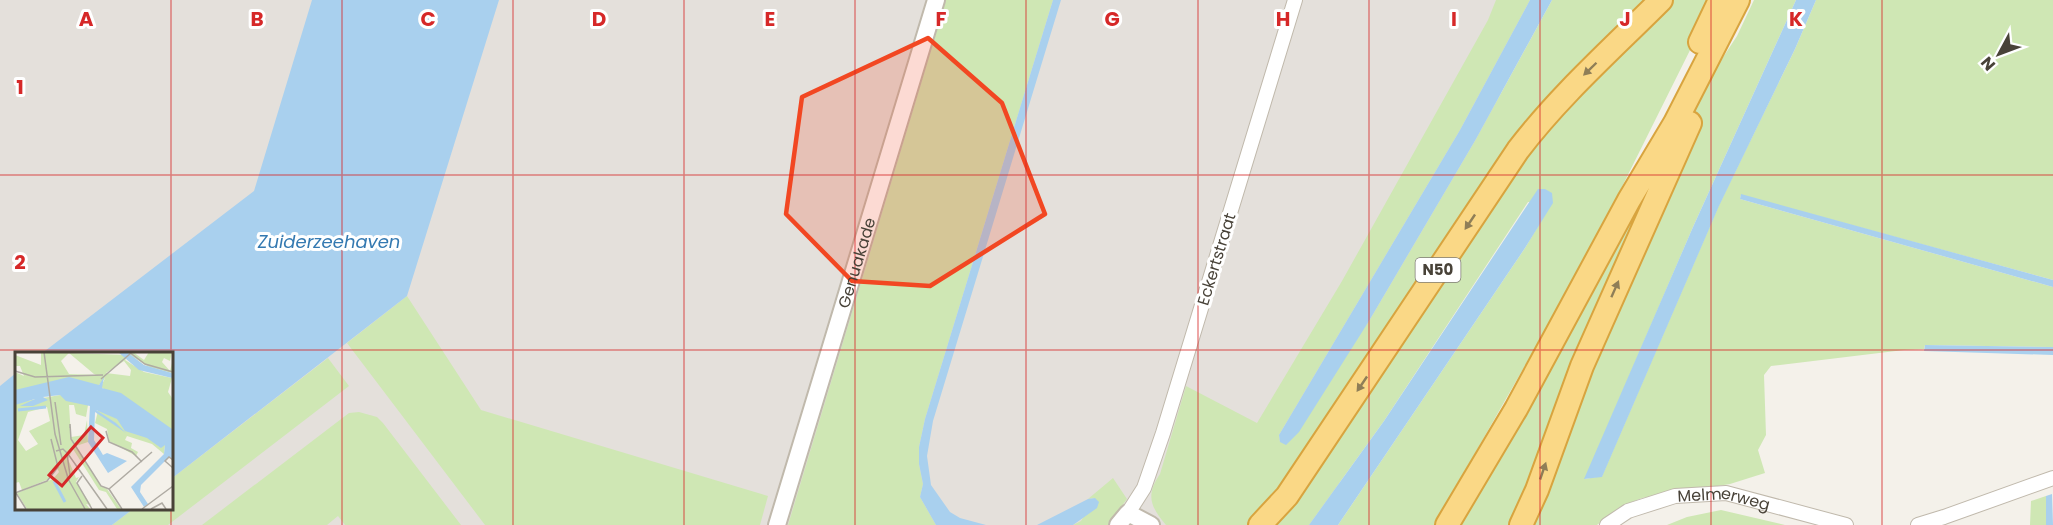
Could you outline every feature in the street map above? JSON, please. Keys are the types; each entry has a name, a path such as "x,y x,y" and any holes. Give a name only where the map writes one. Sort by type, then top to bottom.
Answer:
{"highway":[{"name":"N50","path":"1260,525 1287,496 1535,127 1573,85 1661,0"},
{"path":"1447,525 1516,409 1629,200 1676,123 1730,4"},
{"path":"1521,525 1537,490 1599,325 1729,38 1730,4"}],"street":[{"name":"Genuakade","path":"777,525 936,0"},
{"name":"Eckertstraat","path":"1123,519 1144,488 1163,433 1295,0"},
{"path":"1918,525 1944,518 2053,478"},
{"name":"Melmerweg","path":"1607,525 1628,511 1675,496 1726,493 1846,525"},
{"path":"1123,519 1151,525"}],"highlighted area":[{"path":"928,38 1002,103 1045,214 930,286 852,281 786,214 802,97"}],"shaded area":[{"path":"0,0 1539,0 1322,525 0,525"}],"green space":[{"path":"946,0 1053,0 925,419 919,447 919,464 923,484 920,497 936,525 788,525"},
{"path":"1496,0 1530,0 1460,130 1279,435 1280,442 1369,321 1476,139 1552,0 1651,0 1569,76 1307,457 1252,525 1166,525 1154,507 1151,495 1160,474 1186,386 1257,423 1342,281 1488,20"},
{"path":"1668,0 1715,0 1588,255 1434,525 1338,525 1525,248 1552,203 1528,202 1384,421 1309,525 1269,525 1538,130"},
{"path":"1754,0 1796,0 1693,227 1585,479 1602,476 1719,205 1795,49 1816,0 2053,0 2053,280 1741,195 1740,199 2053,287 2053,347 1925,345 1924,349 1771,366 1764,375 1766,435 1758,450 1765,473 1730,484 1642,498 1620,507 1597,525 1461,525 1688,111 1737,36"},
{"path":"407,296 481,410 768,496 760,525 485,525 347,343"},
{"path":"328,358 349,386 168,525 112,525 132,510 172,510 172,478"},
{"path":"359,412 377,417 383,423 461,525 345,525 338,516 327,525 202,525 349,413"},
{"path":"1113,478 1127,499 1108,525 1073,525 1081,521 1095,498 1088,499"},
{"path":"2046,496 2046,525 2030,525 2031,501"},
{"path":"1721,510 1785,525 1667,525 1687,517"}],"water":[{"name":"Zuiderzeehaven","path":"312,0 499,0 407,296 172,478 172,352 44,352 254,191"},
{"path":"1053,0 1061,0 933,421 927,456 931,485 950,512 960,518 986,525 936,525 920,497 923,484 919,464 919,447 925,419"},
{"path":"1530,0 1552,0 1476,139 1369,321 1299,432 1286,445 1280,442 1279,435 1460,130"},
{"path":"1796,0 1816,0 1795,49 1719,206 1602,477 1584,479 1693,227"},
{"path":"1538,189 1545,189 1552,193 1553,203 1338,525 1309,525 1384,421"},
{"path":"1741,194 2053,280 2053,287 1740,199"},
{"path":"1925,345 2053,347 2053,355 1924,351"},
{"path":"15,374 15,510 132,510 112,525 0,525 0,386"},
{"path":"2052,494 2053,525 2046,525 2046,496"},
{"path":"1095,498 1099,502 1097,508 1073,525 1037,525 1088,499"}]}
